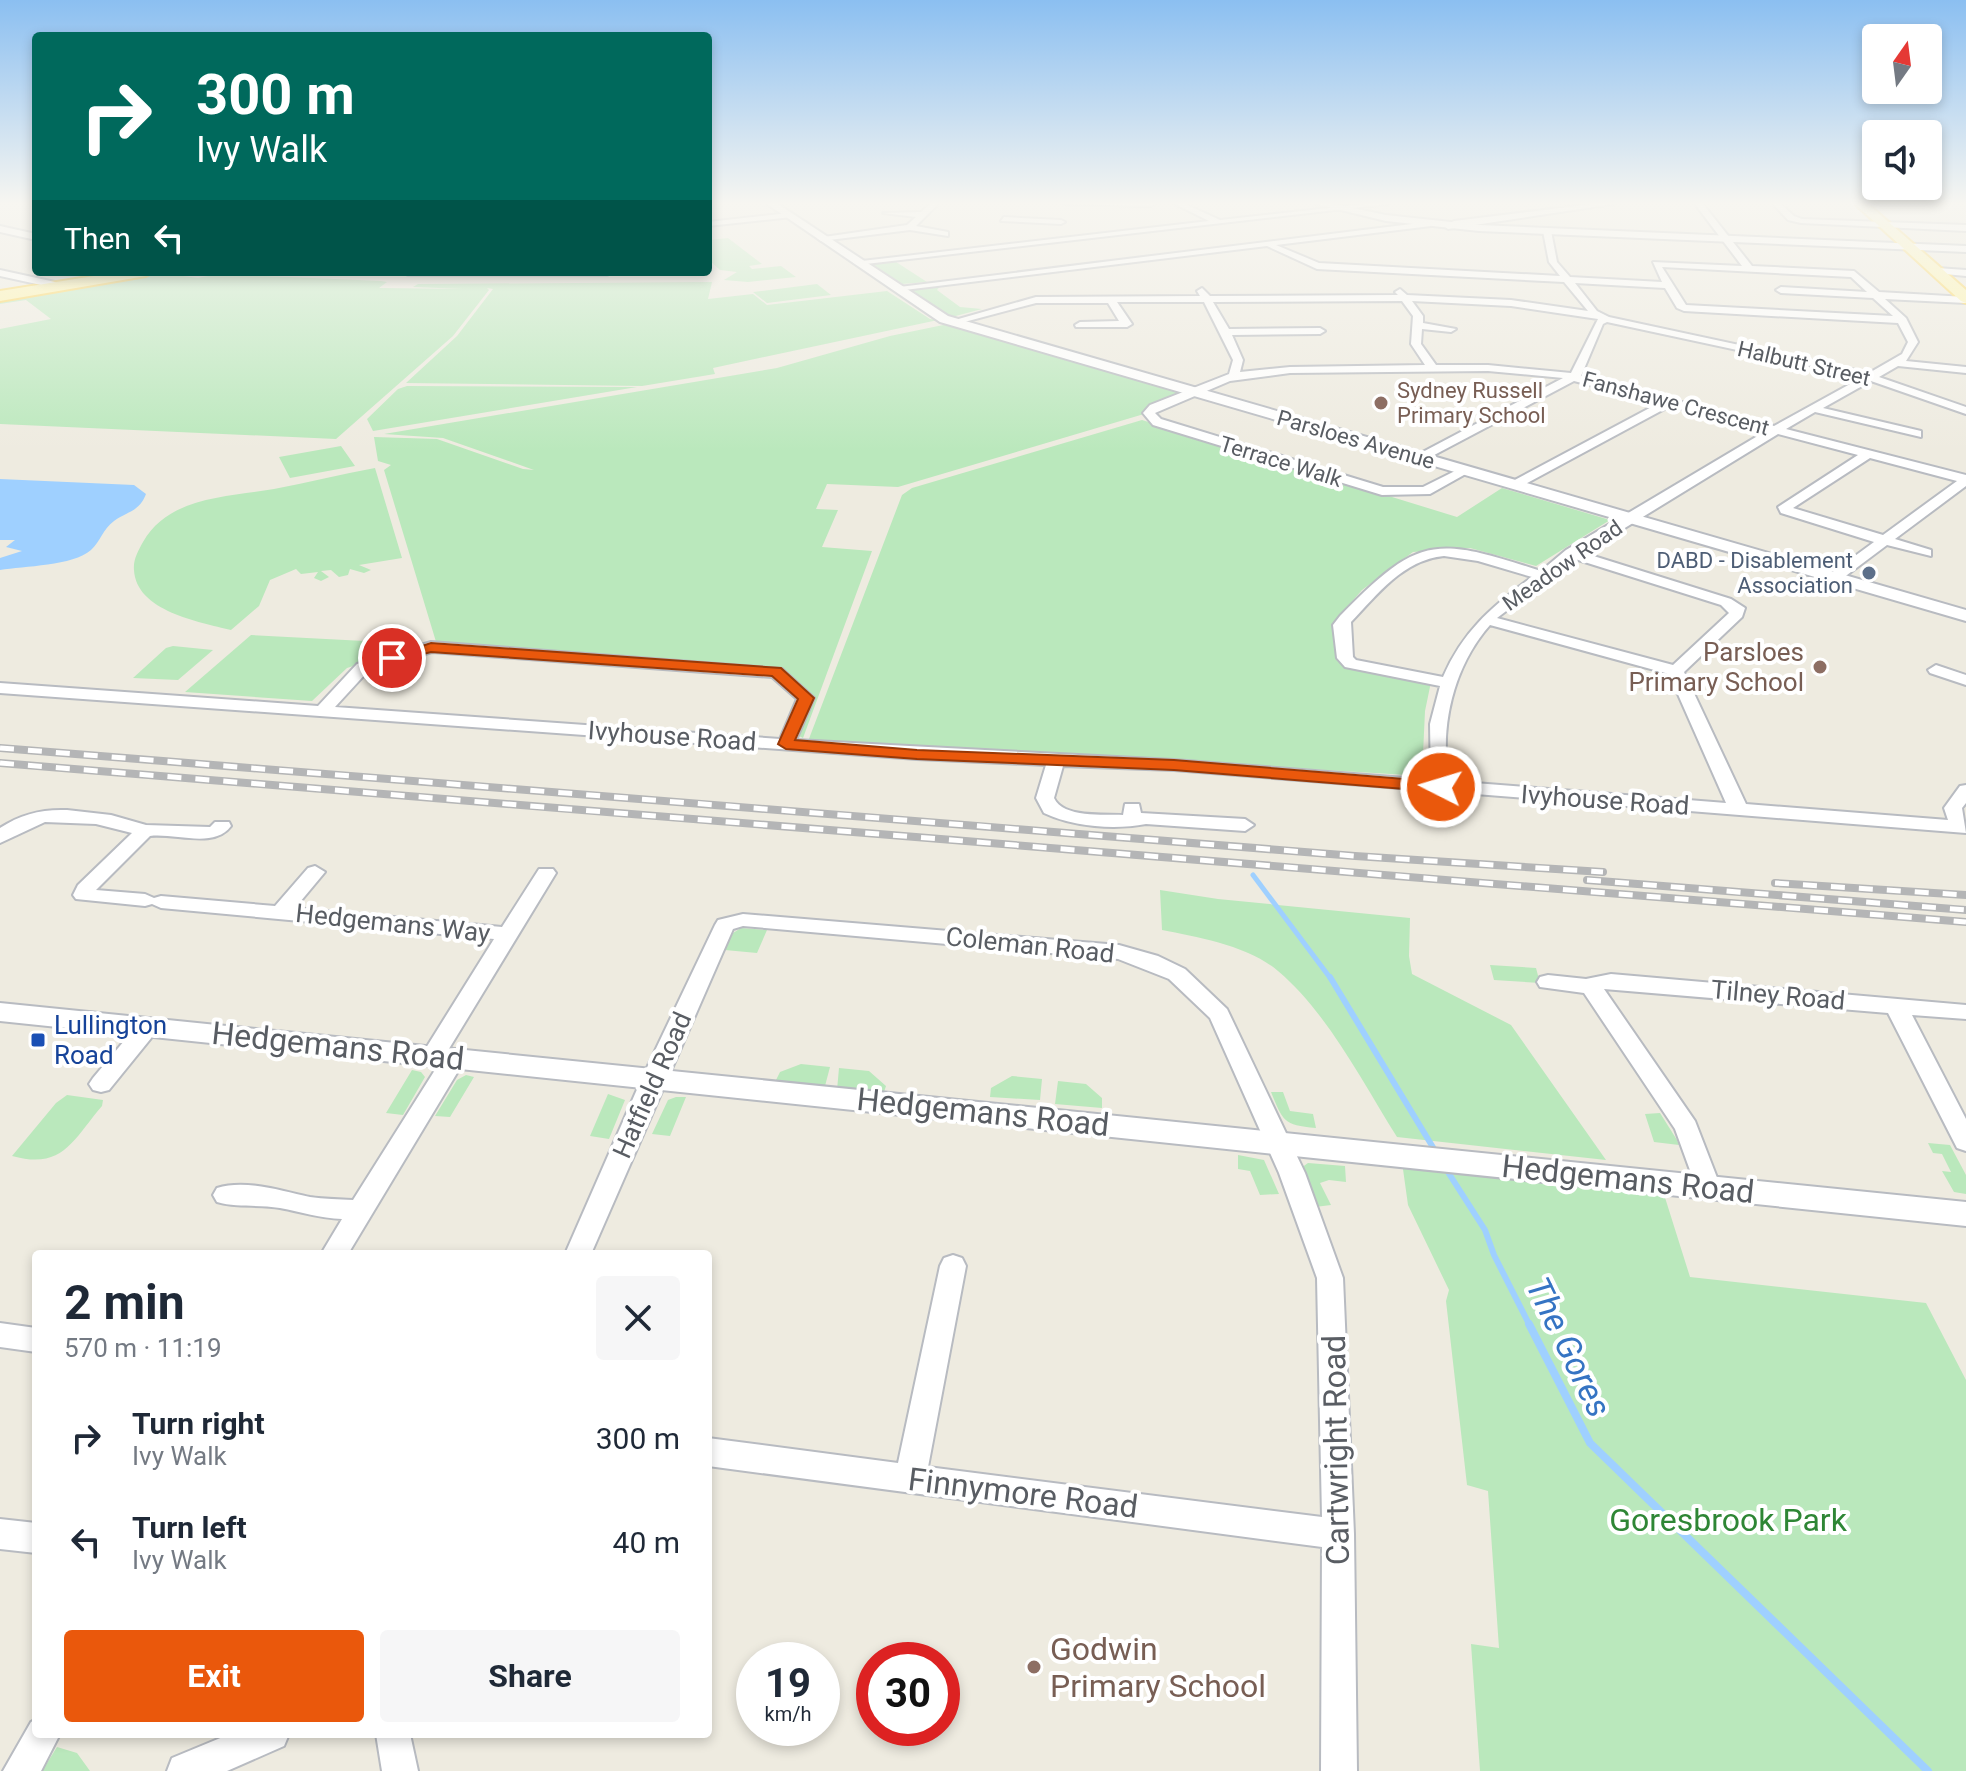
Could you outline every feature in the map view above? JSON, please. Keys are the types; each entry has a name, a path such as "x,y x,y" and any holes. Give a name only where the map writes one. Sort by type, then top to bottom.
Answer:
{"main road":[{"path":"0,295 46,287"},
{"path":"0,295 53,287"}],"street":[{"path":"896,288 909,287"},
{"path":"1032,300 1036,287"},
{"path":"1200,287 1238,360 1236,376"},
{"path":"1395,287 1418,316 1416,344 1432,368"},
{"path":"1421,458 1575,376 1603,318 1574,287"},
{"path":"1667,287 1684,308 1902,320"},
{"path":"1868,287 1902,320 1913,342 1906,356 1896,363"},
{"name":"Parsloes Avenue","path":"896,288 933,313 953,322 1966,616"},
{"path":"1781,290 1966,299"},
{"path":"1080,325 1127,324 1113,307 1112,299"},
{"name":"Halbutt Street","path":"953,322 1032,300 1484,300 1603,318 1870,377 1966,411"},
{"path":"1226,332 1323,336 1312,321"},
{"path":"1419,326 1451,329"},
{"path":"1896,363 1966,370"},
{"name":"Meadow Road","path":"1441,787 1436,768 1437,746 1449,683 1463,652 1487,620 1571,553 1896,363"},
{"name":"Fanshawe Crescent","path":"1192,392 1236,376 1290,370 1505,368 1575,376 1966,479"},
{"name":"Terrace Walk","path":"1192,392 1154,407 1149,417 1382,491 1425,491 1465,471"},
{"path":"1924,395 1951,393"},
{"path":"1516,485 1671,401"},
{"path":"1815,409 1917,434"},
{"path":"1869,453 1785,507 1786,510 1926,553"},
{"path":"1834,578 1966,479"},
{"path":"1571,553 1734,605 1737,614 1676,671"},
{"path":"1449,683 1351,664 1345,658 1341,625 1376,588 1423,555 1474,554 1542,576"},
{"path":"1487,620 1676,671"},
{"path":"323,710 363,667 431,647 760,670 776,672 806,698 786,744"},
{"path":"1936,670 1966,680"},
{"path":"1676,671 1739,810"},
{"name":"Ivyhouse Road","path":"0,688 917,754 1174,765 1963,827"},
{"path":"1056,760 1045,797 1046,805 1053,811 1068,816 1132,814 1146,818 1212,817 1245,825"},
{"path":"1963,827 1953,808 1966,790"},
{"path":"0,837 15,825 45,816 131,823 144,831 163,829 215,833 222,826"},
{"name":"Hedgemans Way","path":"144,831 85,889 83,895 506,934"},
{"name":"Hedgemans Way","path":"281,912 315,872"},
{"name":"Hedgemans Way","path":"336,1250 443,1057 506,934 546,873"},
{"name":"Hatfield Road","path":"580,1250 722,930 732,922"},
{"name":"Coleman Road","path":"732,922 1084,947 1150,961 1177,974 1219,1014 1275,1141"},
{"name":"Tilney Road","path":"1548,982 1592,987 1596,982 1611,981 1966,1012"},
{"path":"1592,987 1686,1127 1708,1188"},
{"path":"1896,1006 1966,1142"},
{"name":"Hedgemans Road","path":"0,1012 1966,1214"},
{"path":"101,1084 148,1027"},
{"name":"Cartwright Road","path":"1275,1141 1292,1173 1330,1278 1338,1534 1339,1771"},
{"path":"226,1195 278,1198 311,1207 360,1211"},
{"path":"910,1479 953,1266"},
{"path":"0,1335 32,1339"},
{"name":"Finnymore Road","path":"712,1453 1338,1534"},
{"path":"0,1534 32,1538"},
{"path":"21,1771 41,1738"},
{"path":"185,1771 263,1738"},
{"path":"394,1738 400,1771"}],"green space":[{"path":"64,287 711,287 708,299 753,294 767,305 887,291 930,319 938,320 713,368 715,374 642,386 406,383 457,336 493,289 487,288 489,290 453,336 336,439 0,424 0,329 51,319 26,300 0,304 0,297"},
{"path":"820,287 831,295 767,303 753,292"},
{"path":"940,287 937,290 960,307 982,309 952,317 910,290"},
{"path":"948,324 1182,392 1151,404 1144,414 898,487 827,484 816,509 838,510 822,547 872,551 803,738 797,735 812,695 781,668 437,645 384,470 391,465 378,461 374,437 437,439 534,470 443,438 384,434 777,368 890,336"},
{"path":"407,386 637,387 373,431 367,419 398,389"},
{"path":"1142,420 1457,517 1502,488 1610,520 1536,566 1470,548 1413,552 1362,590 1335,621 1339,662 1431,682 1425,711 1422,776 1147,759 807,744 902,495 912,488"},
{"path":"341,446 355,466 290,478 279,457"},
{"path":"375,468 402,558 359,565 371,570 364,573 350,569 348,575 339,577 331,570 321,571 329,577 321,581 314,578 318,572 301,574 296,569 270,580 259,606 231,630 171,612 146,596 137,584 134,563 143,542 168,515 184,507 220,497"},
{"path":"251,635 422,644 347,668 312,701 185,692"},
{"path":"166,648 213,650 178,680 133,678"},
{"path":"1160,890 1218,899 1410,918 1412,974 1511,1025 1606,1160 1397,1137 1343,1049 1296,988 1278,971 1253,955 1223,944 1162,930"},
{"path":"741,928 767,930 757,953 725,950 733,933"},
{"path":"1490,965 1536,968 1540,983 1494,980"},
{"path":"801,1064 830,1067 825,1086 815,1089 774,1084 780,1072"},
{"path":"839,1068 869,1071 886,1086 883,1095 837,1090"},
{"path":"412,1070 421,1072 425,1077 403,1115 386,1113"},
{"path":"466,1075 474,1077 450,1117 435,1116 457,1080"},
{"path":"1012,1076 1042,1079 1040,1100 990,1097 991,1088"},
{"path":"1058,1081 1086,1084 1102,1098 1102,1108 1055,1104"},
{"path":"1271,1092 1283,1092 1290,1111 1313,1114 1316,1128 1286,1120"},
{"path":"608,1094 625,1100 609,1139 590,1136"},
{"path":"67,1095 103,1100 102,1106 74,1141 55,1156 29,1159 12,1156 56,1103"},
{"path":"686,1097 670,1136 652,1134 668,1100"},
{"path":"1660,1113 1679,1145 1654,1142 1645,1114"},
{"path":"1928,1143 1950,1145 1966,1175 1966,1194 1954,1192 1942,1171 1951,1172 1942,1154 1933,1153"},
{"path":"1238,1155 1264,1160 1279,1194 1260,1195 1250,1171 1238,1169"},
{"name":"Goresbrook Park","path":"1402,1162 1662,1188 1690,1277 1926,1303 1966,1380 1966,1771 1480,1771 1471,1644 1499,1648 1488,1491 1467,1485 1446,1301 1449,1290 1408,1205"},
{"path":"1308,1163 1345,1166 1346,1182 1329,1180 1320,1183 1331,1205 1315,1207 1301,1168"},
{"path":"57,1747 77,1753 90,1771 42,1771"}],"water":[{"path":"0,479 134,485 146,494 133,510 110,524 94,547 83,555 61,562 0,570 0,558 22,551 6,547 15,540 0,540"}],"waterway":[{"name":"The Gores","path":"1253,875 1331,979"},
{"name":"The Gores","path":"1330,977 1437,1154"},
{"name":"The Gores","path":"1446,1169 1485,1230 1494,1255 1530,1326"},
{"name":"The Gores","path":"1529,1324 1590,1443 1928,1771"}],"railway":[{"path":"0,748 1355,856 1603,872"},
{"path":"0,763 1966,922"},
{"path":"1587,880 1966,910"},
{"path":"1775,883 1966,895"}],"place":[{"name":"Sydney Russell Primary School","path":"1381,403"},
{"name":"DABD - Disablement Association","path":"1869,573"},
{"name":"Parsloes Primary School","path":"1820,667"},
{"name":"Lullington Road","path":"38,1040"},
{"name":"Godwin Primary School","path":"1034,1667"}],"route":[{"path":"392,658 431,647 776,672 806,698 786,744 917,754 1174,765 1441,787"}]}
